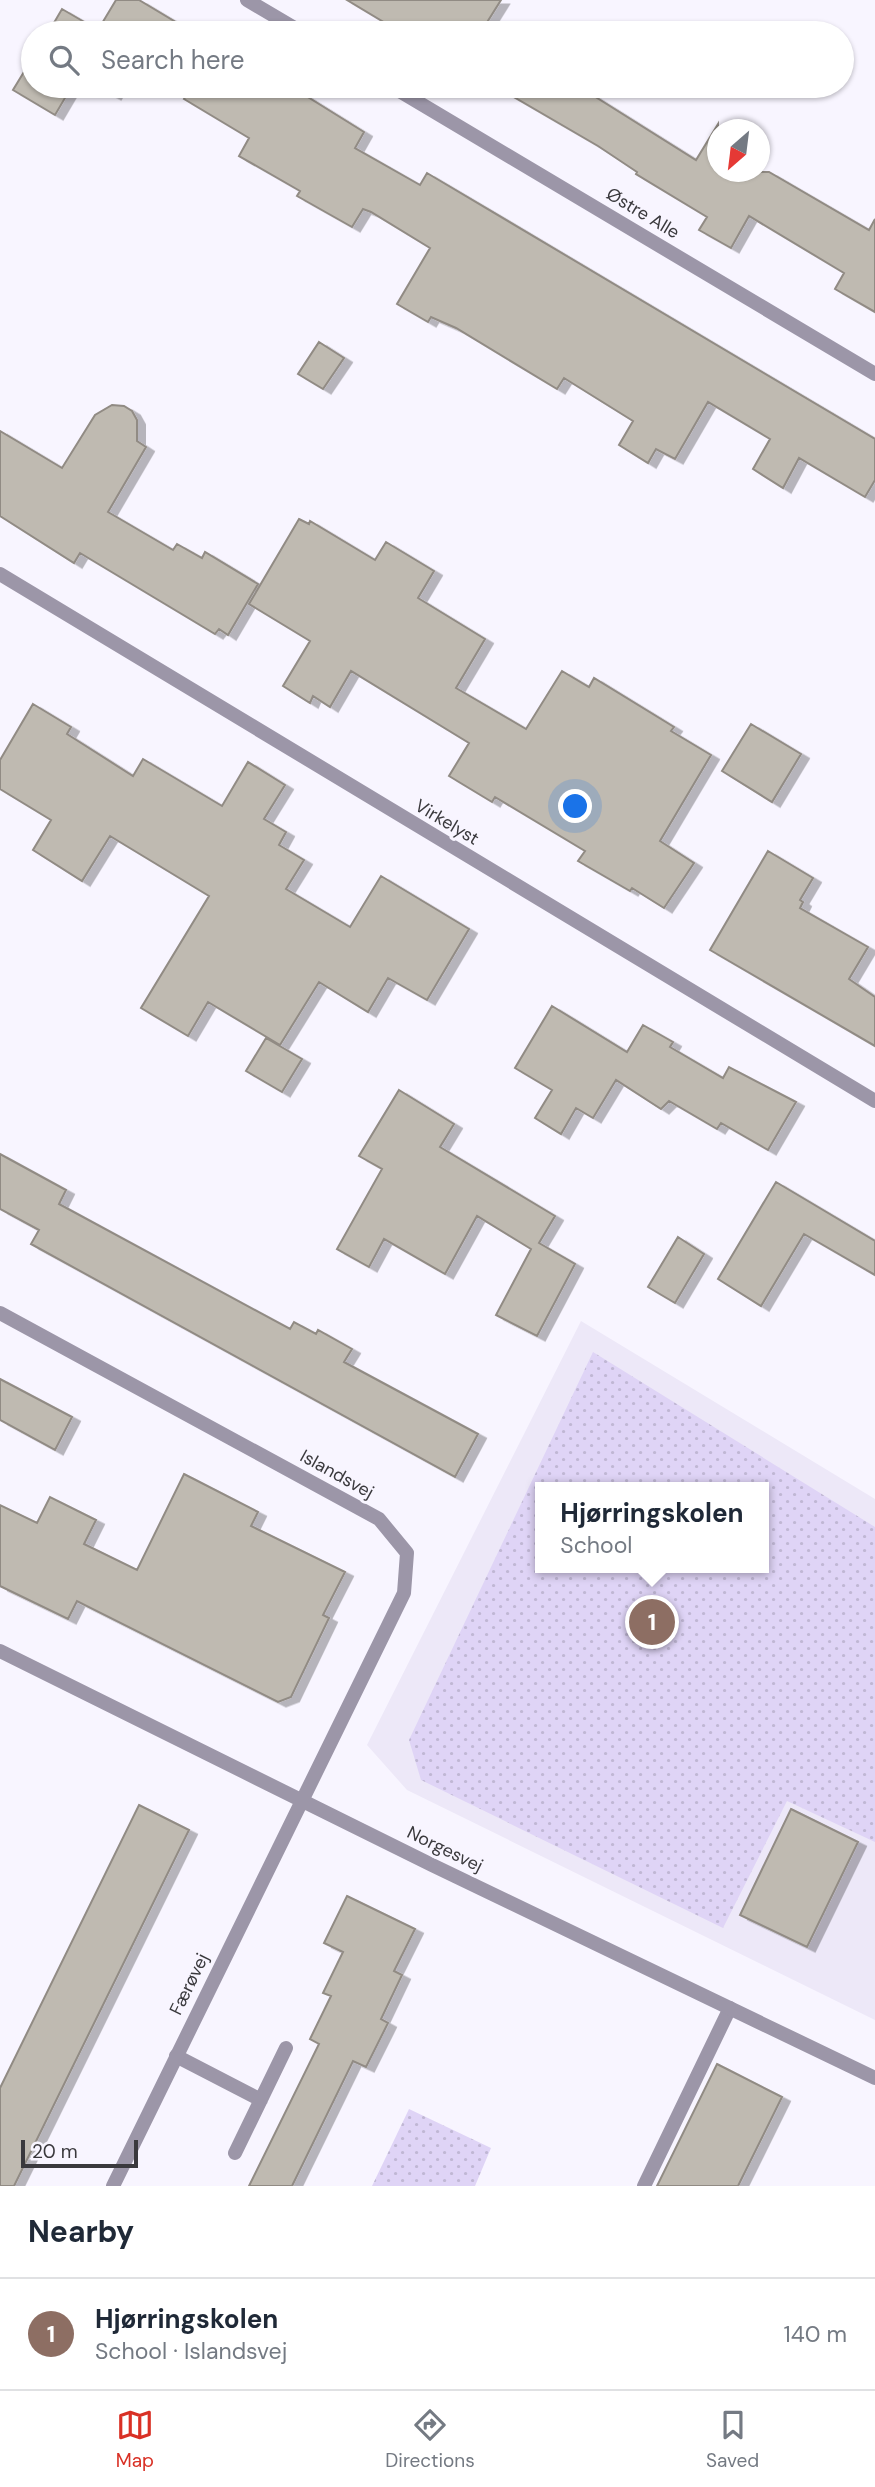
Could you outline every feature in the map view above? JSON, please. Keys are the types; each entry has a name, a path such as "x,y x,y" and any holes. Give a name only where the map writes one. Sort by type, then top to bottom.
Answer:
{"street":[{"path":"247,0 283,21"},
{"name":"Østre Alle","path":"411,98 875,374"},
{"name":"Virkelyst","path":"0,575 875,1101"},
{"name":"Islandsvej","path":"0,1313 379,1519 407,1553 404,1593 300,1799"},
{"name":"Norgesvej","path":"0,1651 875,2078"},
{"name":"Færøvej","path":"113,2186 300,1799"},
{"path":"644,2186 730,2008"},
{"path":"235,2153 286,2048"},
{"path":"176,2056 261,2100"}],"shaded area":[{"path":"581,1321 875,1499 875,2020 407,1790 367,1745"},
{"path":"593,1352 875,1527 875,1842 787,1801 723,1928 421,1780 409,1740"},
{"path":"409,2109 491,2148 475,2186 372,2186"}],"building":[{"path":"116,0 139,0 174,21 103,21"},
{"path":"347,0 501,0 488,21 382,21"},
{"path":"62,9 83,21 55,21"},
{"path":"21,77 21,95 13,90"},
{"path":"26,98 65,98 55,115"},
{"path":"309,98 364,132 355,148 420,185 427,173 875,439 875,480 865,497 799,458 783,488 753,469 770,439 708,402 675,459 656,449 648,463 619,445 633,421 564,378 557,389 456,328 431,317 428,322 397,304 430,248 371,212 363,209 352,227 297,196 300,191 239,156 249,138 184,99"},
{"path":"516,98 597,98 696,160 707,142 707,182 770,182 770,173 869,230 875,219 875,312 835,289 844,273 749,216 731,248 699,230 707,217 636,174 637,172"},
{"path":"319,342 344,358 323,389 298,374"},
{"path":"112,405 124,406 132,411 137,420 137,441 146,447 108,512 173,550 177,544 202,558 205,552 258,584 228,635 219,629 215,634 80,553 74,563 0,516 0,431 62,468 95,415"},
{"path":"299,519 309,524 310,521 375,560 386,542 434,571 418,598 485,639 456,688 526,729 562,671 589,687 594,678 674,727 671,731 711,755 660,841 694,863 664,908 632,888 630,891 578,861 585,851 495,797 492,802 449,776 469,743 351,671 330,707 313,696 310,703 283,686 310,641 249,604"},
{"path":"33,704 71,727 67,734 133,776 143,759 222,806 248,762 285,785 264,819 286,832 279,845 304,860 286,889 350,927 381,876 469,929 427,1000 388,978 368,1012 319,982 280,1045 208,1002 188,1036 141,1008 209,896 110,836 82,881 33,850 51,820 0,789 0,760"},
{"path":"751,724 801,754 772,802 722,771"},
{"path":"768,851 813,878 800,900 803,902 800,908 868,947 849,979 875,997 875,1046 710,950"},
{"path":"552,1006 627,1052 643,1025 673,1042 670,1047 723,1078 729,1067 796,1102 768,1150 721,1123 717,1129 669,1101 661,1109 616,1080 593,1118 576,1108 561,1134 535,1118 552,1090 515,1068"},
{"path":"266,1038 302,1059 282,1092 246,1071"},
{"path":"399,1090 454,1124 440,1147 555,1216 539,1243 575,1264 537,1336 496,1315 531,1249 477,1216 445,1274 384,1239 369,1267 337,1249 382,1169 359,1156"},
{"path":"0,1154 66,1190 59,1204 290,1329 294,1322 316,1334 318,1330 352,1349 344,1362 478,1434 455,1477 31,1244 39,1230 0,1209"},
{"path":"776,1182 875,1241 875,1275 804,1234 761,1306 718,1279"},
{"path":"678,1237 704,1254 675,1303 648,1287"},
{"path":"0,1379 72,1417 55,1450 0,1420"},
{"path":"184,1474 258,1512 251,1526 345,1572 323,1615 329,1618 291,1697 278,1702 77,1601 68,1619 0,1586 0,1505 37,1523 50,1497 96,1520 84,1544 137,1570"},
{"path":"139,1805 189,1830 14,2186 0,2186 0,2088"},
{"path":"791,1809 858,1842 807,1947 740,1915"},
{"path":"347,1896 415,1929 394,1971 402,1975 381,2019 388,2023 366,2067 353,2061 292,2186 249,2186 319,2044 310,2039 331,1996 323,1993 343,1952 324,1943"},
{"path":"717,2064 782,2097 738,2186 657,2186"}],"place":[{"name":"Hjørringskolen","path":"652,1622"}]}
